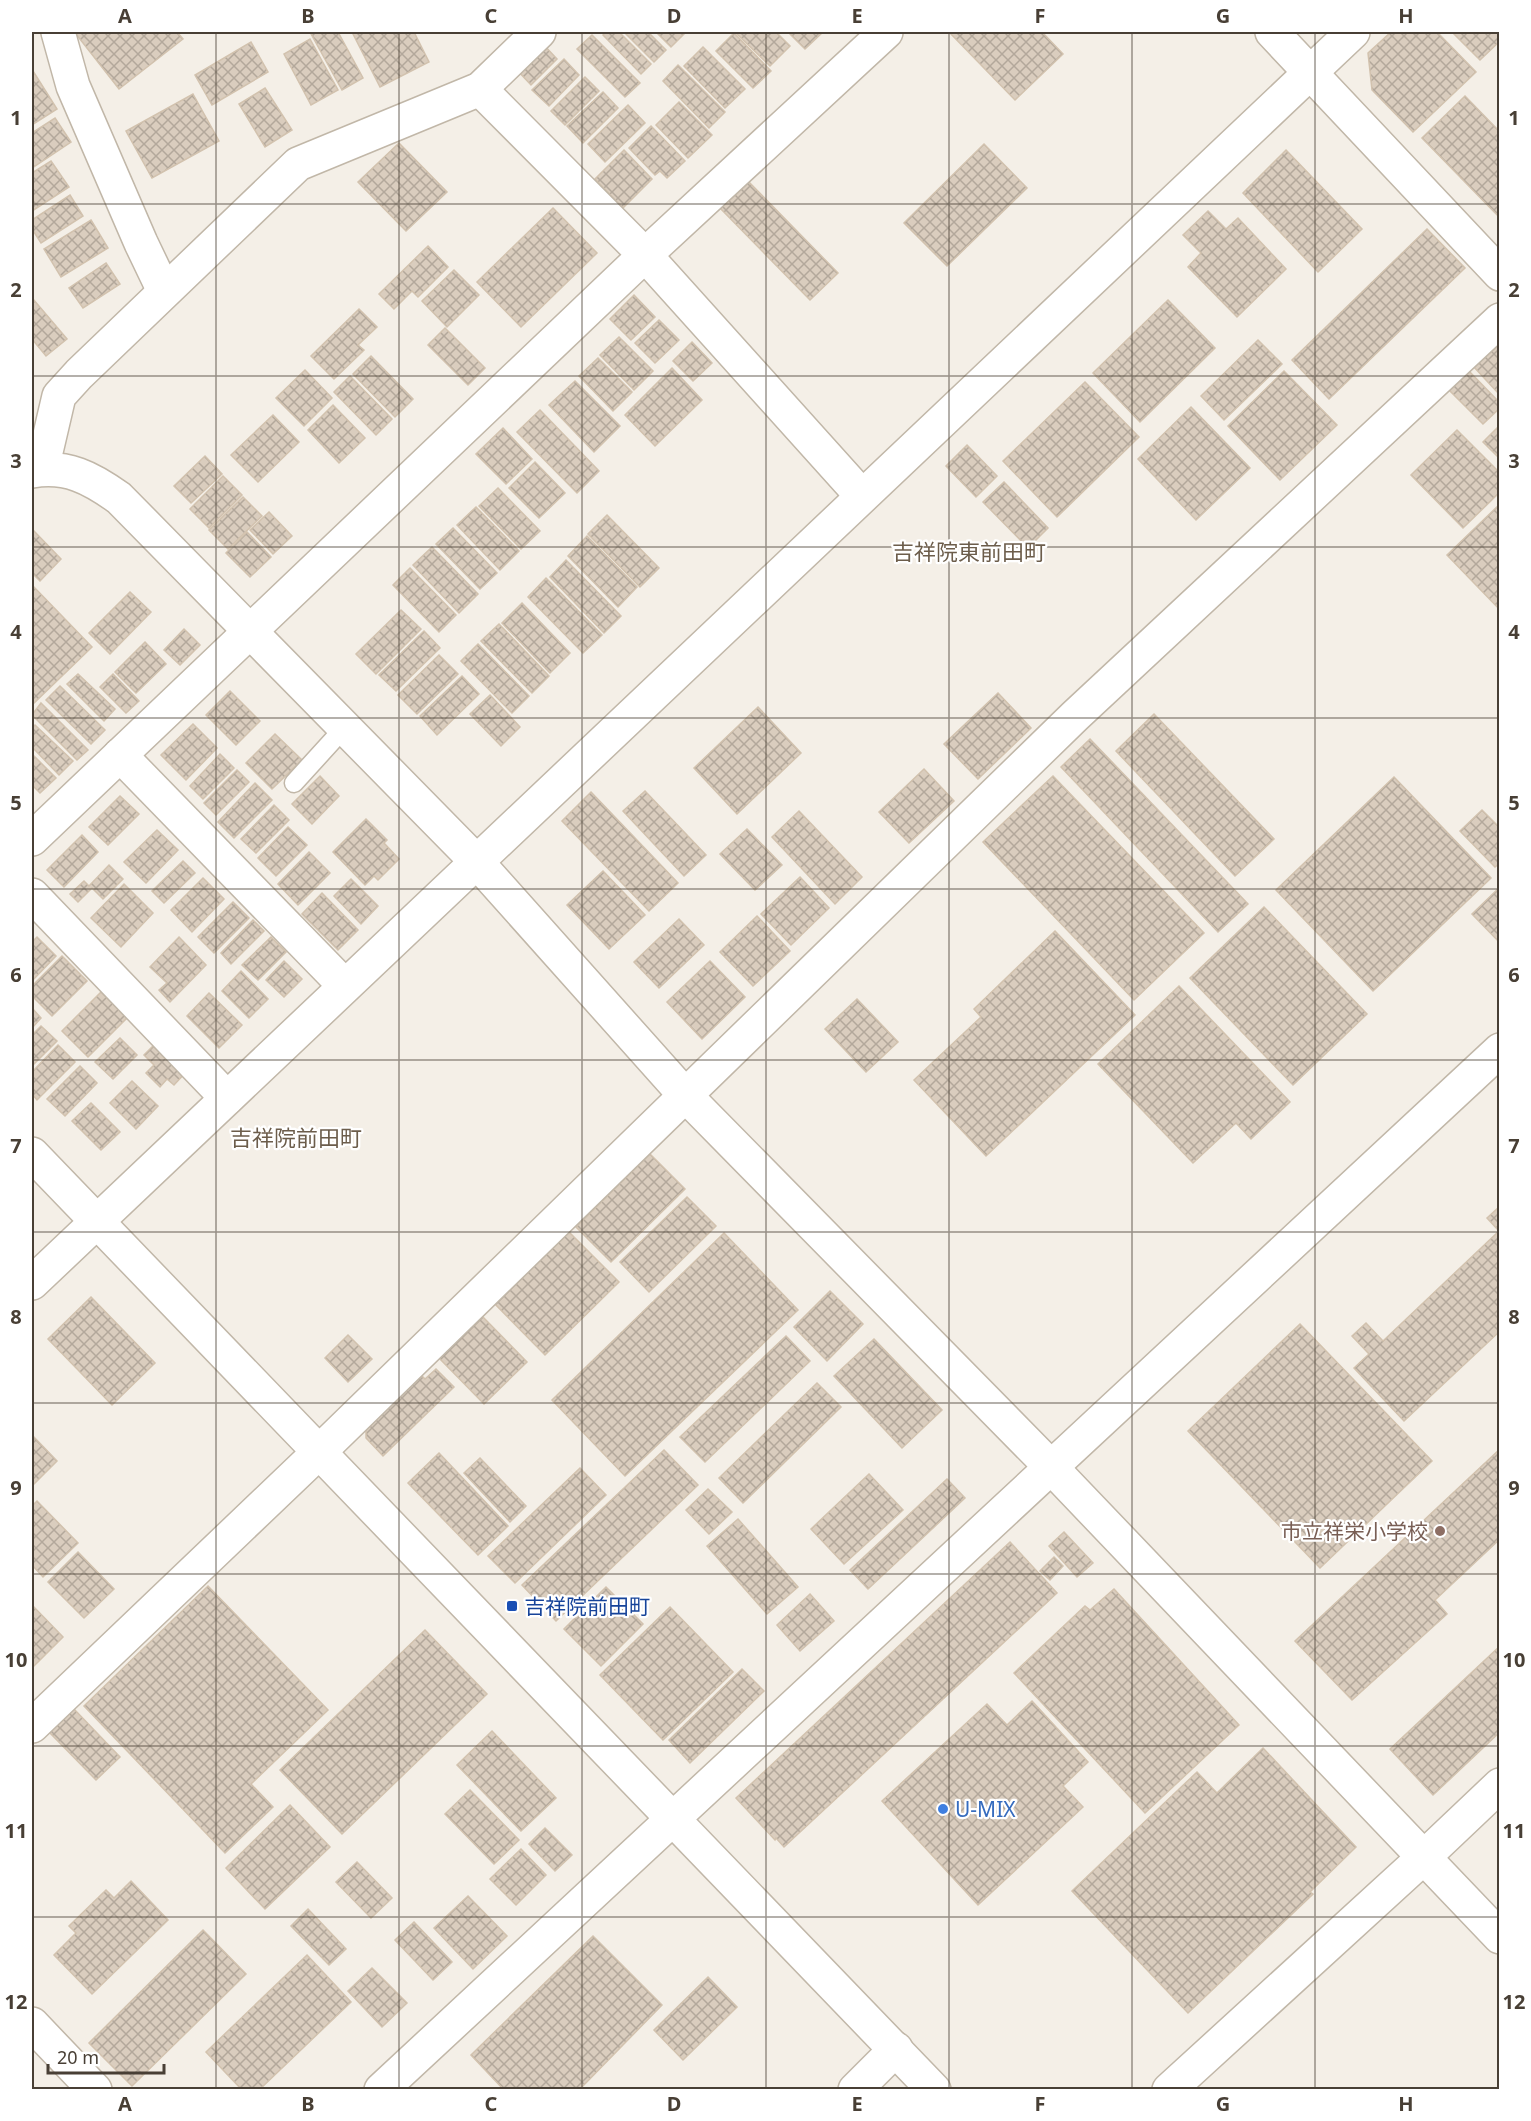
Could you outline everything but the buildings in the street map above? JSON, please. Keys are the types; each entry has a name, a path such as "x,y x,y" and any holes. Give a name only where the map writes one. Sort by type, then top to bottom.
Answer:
{"street":[{"path":"32,42 47,32"},
{"path":"58,32 73,86 164,291"},
{"path":"539,32 480,89 298,164 164,291 59,396 37,470 74,472 98,482 119,498 476,861 684,1094 1050,1467 1500,1937"},
{"path":"32,839 645,255 886,32"},
{"path":"1272,32 1500,274"},
{"path":"32,1283 1353,32"},
{"path":"480,89 645,255 862,496"},
{"path":"32,1726 319,1452 684,1094 1075,716 1500,320"},
{"path":"120,755 345,986"},
{"path":"32,895 227,1098"},
{"path":"381,2090 1500,1050"},
{"path":"32,1154 934,2090"},
{"path":"1169,2090 1500,1785"},
{"path":"32,2024 95,2090"},
{"path":"855,2090 896,2049"}],"lane":[{"path":"294,783 344,728"}],"place":[{"name":"市立祥栄小学校","path":"1440,1531"},
{"name":"吉祥院前田町","path":"512,1606"},
{"name":"U-MIX","path":"943,1809"}],"district":[{"name":"吉祥院東前田町","path":"969,551"},
{"name":"吉祥院前田町","path":"296,1137"}]}
